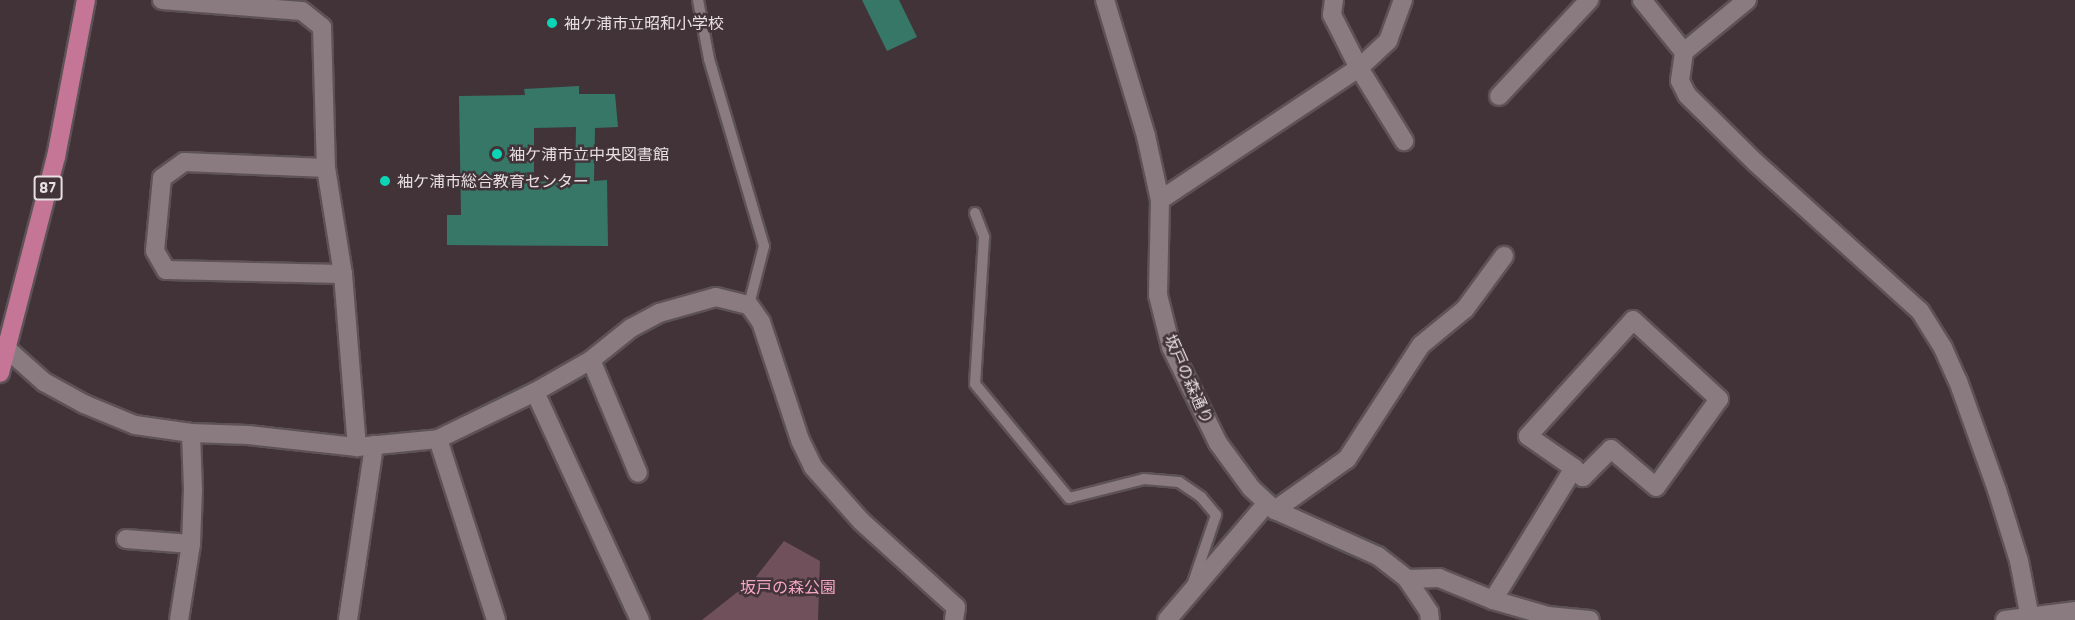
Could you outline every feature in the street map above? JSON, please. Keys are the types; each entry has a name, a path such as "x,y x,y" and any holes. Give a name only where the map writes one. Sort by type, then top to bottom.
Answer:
{"main road":[{"name":"87","path":"0,373 7,349 6,324 56,157 86,0"}],"street":[{"path":"162,0 302,11 322,27 326,168 343,274 365,446 348,620"},
{"name":"坂戸の森通り","path":"1105,0 1146,136 1160,200 1158,295 1171,347 1218,443 1251,488 1271,507 1378,556 1407,579 1429,612 1430,620"},
{"path":"1334,0 1332,15 1359,68 1404,141"},
{"path":"1160,200 1359,68 1388,41 1403,0"},
{"path":"1498,96 1589,0"},
{"path":"1642,0 1684,52"},
{"path":"1747,0 1684,52 1680,81 1687,95 1833,234 1899,289 1920,310 1943,348 1997,490 2019,561 2030,618"},
{"path":"326,168 184,162 162,178 155,251 166,270 343,274"},
{"path":"1167,620 1191,590 1271,507 1347,459 1421,345 1465,309 1504,256"},
{"path":"7,349 44,382 84,404 135,425 191,433 248,435 365,446 438,439 535,392 591,360 631,328 659,313 716,297 749,305 761,322 800,440 813,467 861,521 956,607 956,619"},
{"path":"1633,320 1719,399 1656,487 1611,449 1583,477 1574,468 1528,436 1633,320"},
{"path":"591,360 638,473"},
{"path":"535,392 640,620"},
{"path":"179,620 191,544 193,490 191,433"},
{"path":"438,439 496,620"},
{"path":"1493,600 1574,468"},
{"path":"126,539 191,544"},
{"path":"1407,579 1439,578 1493,600 1548,616 1590,620"},
{"path":"2005,620 2075,611"}],"lane":[{"path":"698,0 709,59 765,246 749,305"},
{"path":"975,213 984,237 975,384 1069,498 1144,479 1179,482 1201,497 1216,515 1191,590"}],"green space":[{"name":"坂戸の森公園","path":"784,541 820,561 818,620 702,620 755,578"}],"building":[{"path":"862,0 899,0 917,37 887,51"},
{"name":"袖ケ浦市立中央図書館","path":"579,86 579,94 615,94 618,127 595,128 594,181 607,180 608,246 447,245 447,215 461,215 459,96 525,95 524,89","holes":["576,127 575,180 534,182 534,128"]}],"place":[{"name":"袖ケ浦市立昭和小学校","path":"552,23"},
{"name":"袖ケ浦市立中央図書館","path":"497,154"},
{"name":"袖ケ浦市総合教育センター","path":"385,181"}]}
